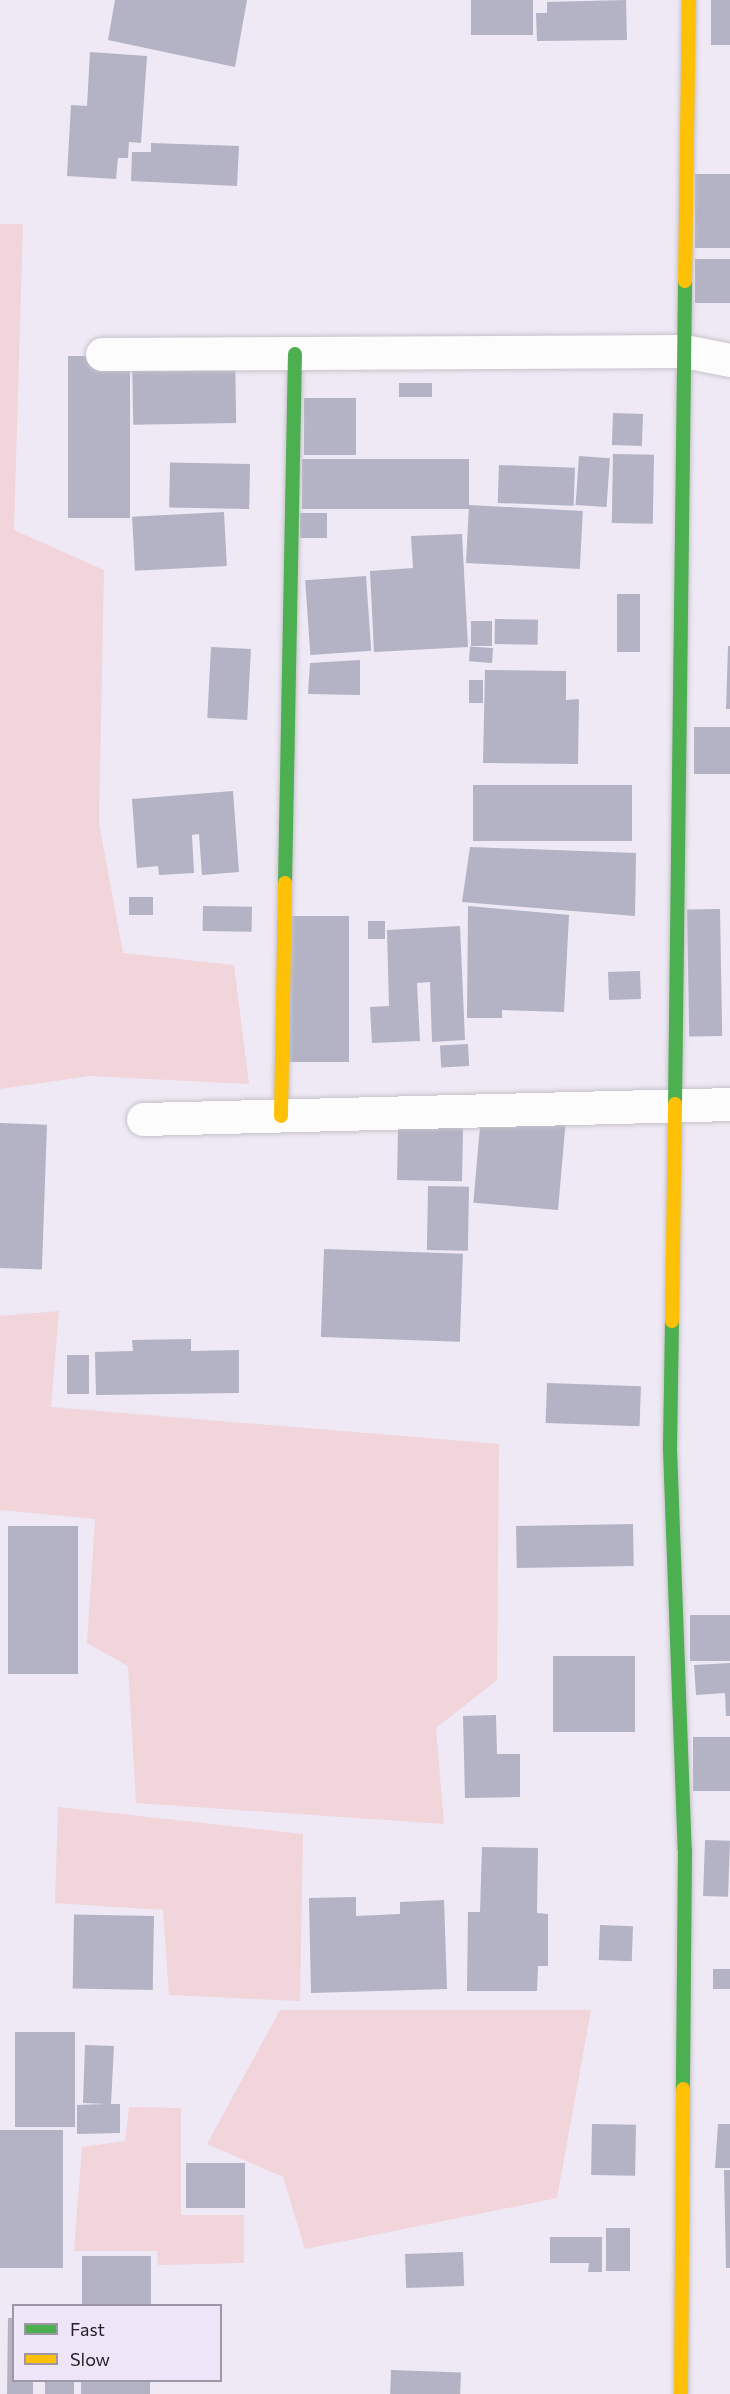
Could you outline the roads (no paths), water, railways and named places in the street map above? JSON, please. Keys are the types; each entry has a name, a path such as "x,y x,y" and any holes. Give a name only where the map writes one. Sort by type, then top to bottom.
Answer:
{"street":[{"path":"681,2394 685,1850 670,1449 689,0"},
{"path":"102,354 684,351 730,360"},
{"path":"281,1116 295,354"},
{"path":"143,1119 730,1104"}]}
